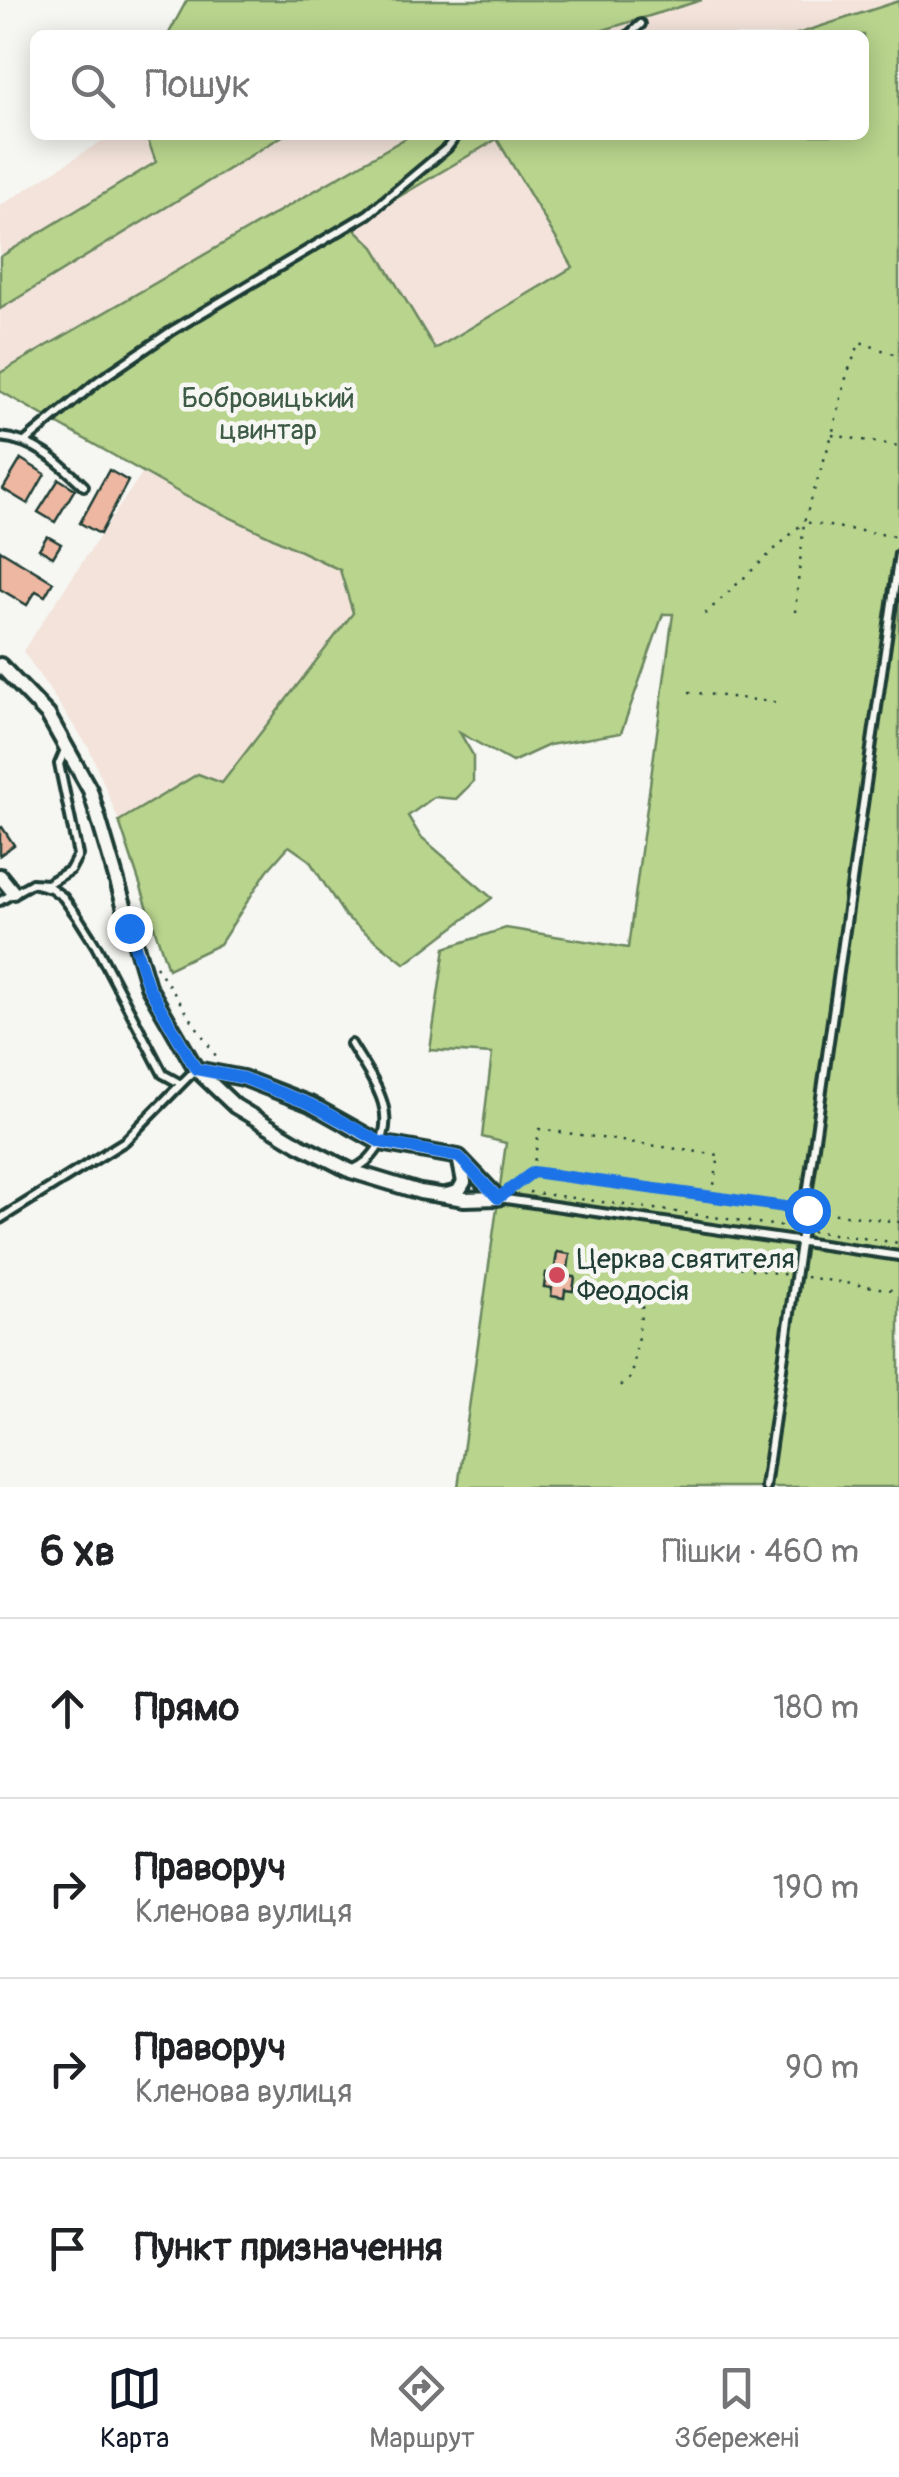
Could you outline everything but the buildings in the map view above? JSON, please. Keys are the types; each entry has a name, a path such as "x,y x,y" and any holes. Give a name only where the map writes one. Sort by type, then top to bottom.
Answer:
{"street":[{"path":"0,664 48,716 90,790 148,986 196,1069 235,1106 300,1146 351,1171 387,1184 465,1200 498,1198"},
{"path":"0,876 13,892"},
{"path":"196,1069 243,1078 310,1104 380,1142 459,1157 498,1198"},
{"path":"444,1196 458,1192 464,1182 459,1157"}],"lane":[{"path":"634,30 641,24"},
{"path":"26,441 98,381 173,330 368,214 453,140"},
{"path":"0,438 26,441 64,466 84,486"},
{"path":"765,1487 899,554"},
{"path":"0,901 32,884 48,884 70,870 78,855 58,764 68,746"},
{"path":"32,884 51,888 63,896 96,946 163,1074 181,1084"},
{"path":"351,1171 364,1165 388,1124 386,1110 352,1044"},
{"path":"0,1218 125,1141 196,1069"},
{"path":"498,1198 899,1256"}],"path":[{"path":"795,612 804,522 860,342 899,356"},
{"path":"832,434 899,446"},
{"path":"804,522 899,537"},
{"path":"705,614 804,522"},
{"path":"689,692 782,704"},
{"path":"533,1172 539,1129 627,1140 719,1156 712,1197"},
{"path":"498,1198 533,1172 899,1222"},
{"path":"528,1192 899,1243"},
{"path":"498,1198 513,1195"},
{"path":"620,1386 632,1377 644,1295 692,1302"}],"shaded area":[{"path":"702,0 899,0 809,30 603,30"},
{"path":"103,140 148,140 156,162 0,257 0,206"},
{"path":"276,140 402,140 0,373 0,309"},
{"path":"498,140 573,267 434,349 374,247 350,226"},
{"path":"142,473 340,570 353,613 221,783 198,775 119,821 89,748 23,651"}],"green space":[{"path":"187,0 702,0 603,30 171,30"},
{"name":"Бобровицький цвинтар","path":"899,1 899,1487 458,1487 506,1143 482,1137 492,1054 430,1050 445,948 506,928 628,948 673,614 663,614 621,733 549,745 512,762 460,733 473,755 473,782 456,799 434,797 408,816 420,836 492,898 405,964 345,916 309,860 289,846 267,871 220,944 168,969 119,821 198,774 222,783 353,613 340,570 187,497 0,391 0,373 402,140 495,140 351,225 374,247 435,349 573,267 498,140 869,140 869,30 809,30"},
{"path":"148,140 276,140 0,309 0,257 156,162"}],"place":[{"name":"Церква святителя Феодосія","path":"557,1275"}],"route":[{"path":"129,928 148,986 196,1069 243,1078 310,1104 380,1142 459,1157 498,1198 533,1172 807,1210"}]}
